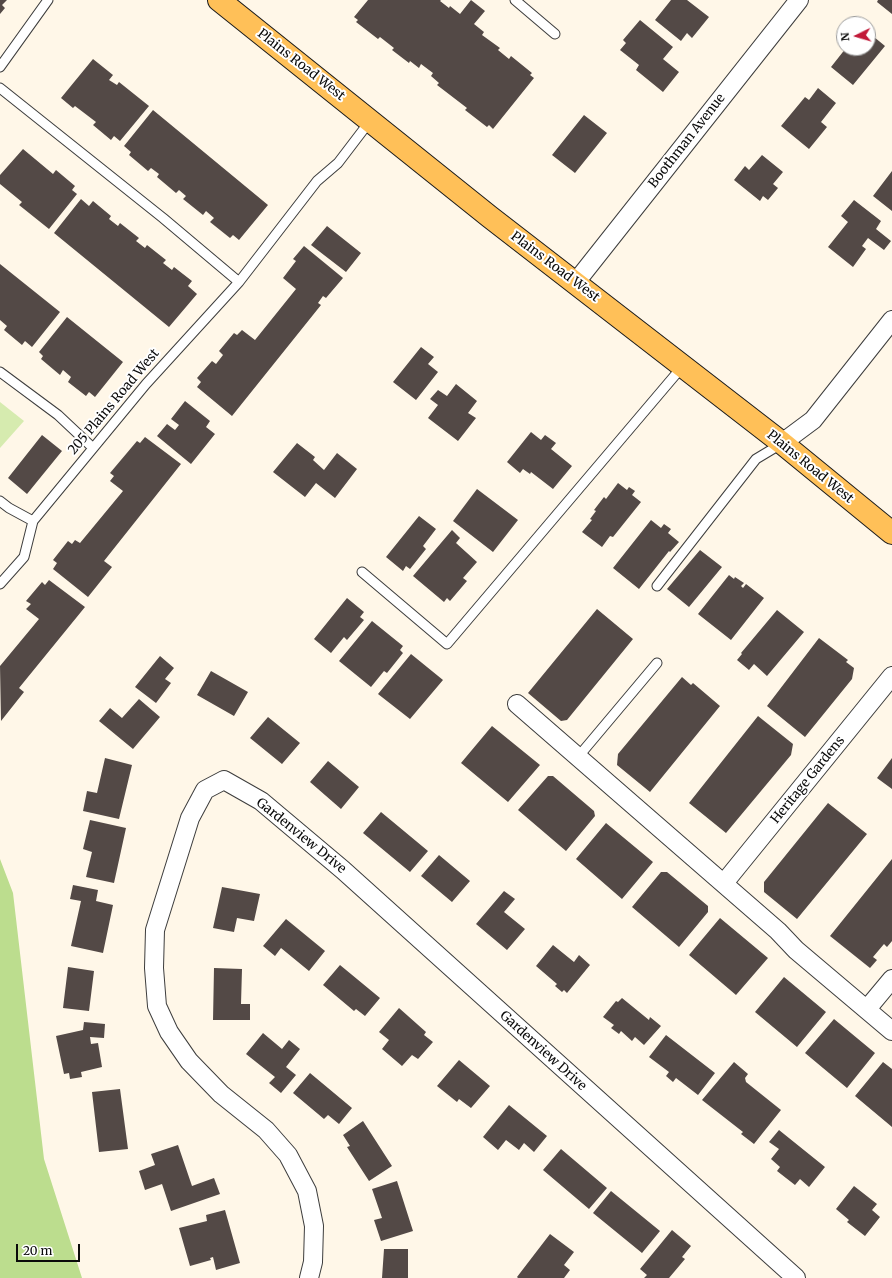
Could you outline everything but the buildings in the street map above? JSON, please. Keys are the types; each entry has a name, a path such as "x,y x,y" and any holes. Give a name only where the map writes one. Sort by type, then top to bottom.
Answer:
{"main road":[{"name":"Plains Road West","path":"219,0 490,217 576,282 682,367 782,443 892,533"}],"street":[{"name":"Boothman Avenue","path":"576,282 798,0"},
{"path":"782,443 813,420 892,320"},
{"name":"Heritage Gardens","path":"724,883 892,676"},
{"path":"517,704 724,883 778,931 796,950 892,1031"},
{"name":"Gardenview Drive","path":"309,1278 313,1262 314,1226 307,1191 288,1155 266,1130 220,1094 189,1061 168,1032 157,1006 154,968 155,930 190,818 205,790 224,780 261,801 343,870 784,1275"},
{"path":"867,1009 892,979"}],"lane":[{"path":"0,67 48,0"},
{"path":"515,0 555,34"},
{"path":"0,88 163,218 239,282"},
{"name":"205 Plains Road West","path":"0,584 24,557 33,521 92,447 191,332 239,282 267,248 317,181 338,163 371,121"},
{"path":"362,572 447,644 682,367"},
{"path":"0,372 58,415 92,447"},
{"path":"657,586 756,459 782,443"},
{"path":"0,501 9,508 33,521"},
{"path":"578,757 657,663"}],"green space":[{"path":"0,402 24,421 0,448"},
{"path":"0,859 13,893 44,1159 82,1278 0,1278"}]}
